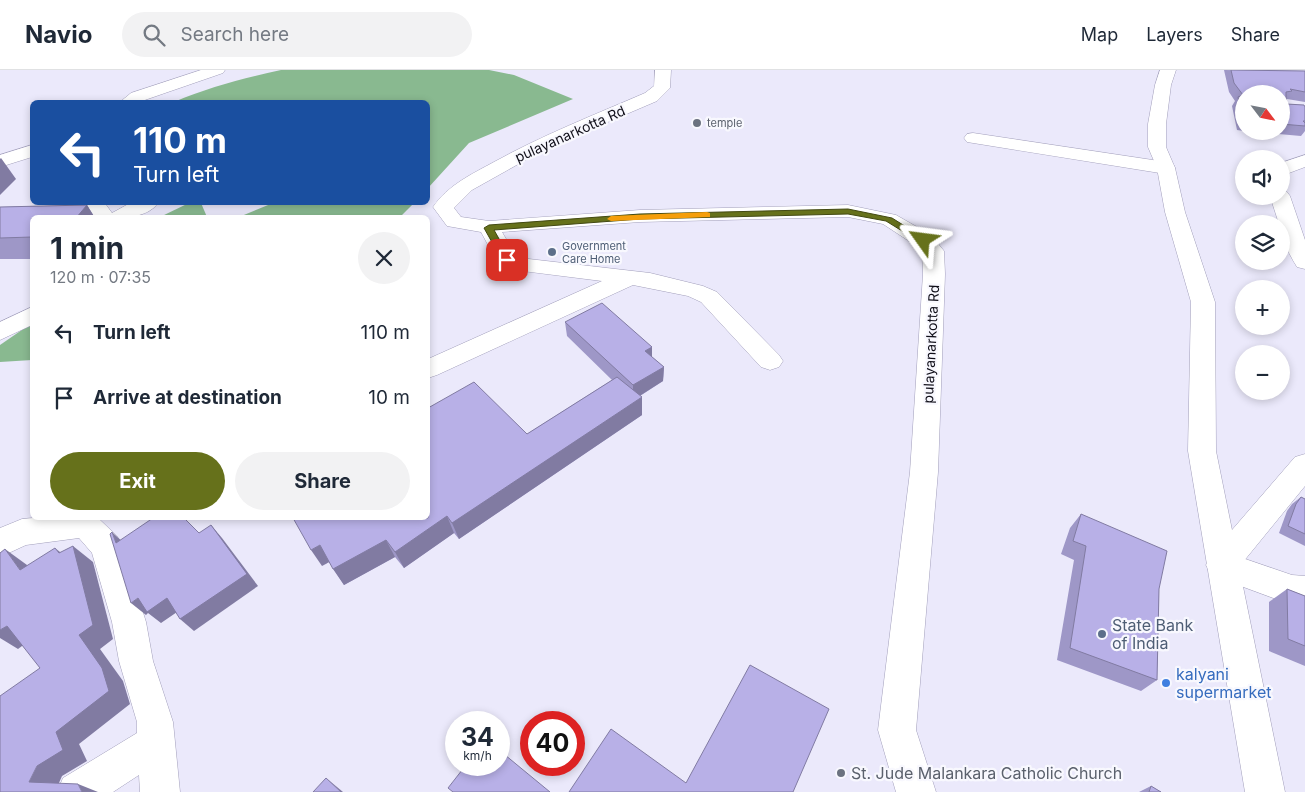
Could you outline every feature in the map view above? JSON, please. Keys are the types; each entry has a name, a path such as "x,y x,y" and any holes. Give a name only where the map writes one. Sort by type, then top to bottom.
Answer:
{"street":[{"path":"132,100 217,70"},
{"name":"pulayanarkotta Rd","path":"663,70 662,88 651,98 541,144 465,186 444,207 454,222 489,228 640,216 848,211 889,219 923,240 933,251 934,274 924,472 897,730 916,792"},
{"path":"1168,70 1163,85 1157,124 1157,147 1166,168 1175,212 1203,302 1202,451 1265,792"},
{"path":"973,138 1166,168"},
{"path":"0,161 30,153"},
{"path":"1290,167 1305,161"},
{"path":"123,215 143,205"},
{"path":"1283,205 1294,239 1305,262"},
{"path":"489,228 507,260 515,264 676,285 709,297 770,361"},
{"path":"430,368 630,278"},
{"path":"0,332 30,316"},
{"path":"1222,565 1305,465"},
{"path":"0,544 22,532 85,524 106,546 129,622 136,661 155,722 160,792"},
{"path":"1222,565 1292,590 1305,591"},
{"path":"77,792 156,743"}],"green space":[{"path":"281,70 489,70 514,75 573,99 469,143 430,186 430,100 179,100 227,83"},
{"path":"185,205 202,205 206,215 164,215"},
{"path":"268,205 412,205 402,215 244,215"},
{"path":"30,324 30,360 0,362 0,345"}],"building":[{"path":"1231,70 1305,71 1305,92 1290,89 1290,85 1236,85"},
{"path":"1290,104 1304,105 1305,121 1303,121 1305,126 1290,125"},
{"path":"87,205 79,215 30,215 30,237 0,238 0,207"},
{"path":"602,303 652,347 645,351 664,367 633,385 565,322"},
{"path":"617,377 642,397 452,523 447,516 395,552 386,540 333,569 320,545 311,550 294,520 430,520 430,407 474,382 527,434"},
{"path":"1301,497 1305,499 1305,534 1288,526 1296,504"},
{"path":"1081,514 1167,551 1159,589 1157,680 1070,648 1086,546 1073,541"},
{"path":"150,520 186,520 199,533 211,525 247,574 180,619 167,598 147,612 138,598 131,603 110,534 112,532 116,543"},
{"path":"73,546 93,625 79,635 102,668 109,691 56,732 63,750 37,766 29,782 78,784 82,792 0,792 0,696 40,668 7,626 0,630 0,553 5,549 20,570 55,548 59,553"},
{"path":"1287,589 1305,596 1305,646 1288,639"},
{"path":"750,665 829,709 793,792 569,792 580,776 585,776 585,768 611,729 686,783"},
{"path":"510,759 520,767 520,776 531,776 550,792 453,792 448,788 457,776 510,776"},
{"path":"326,778 341,792 313,792"},
{"path":"1151,786 1161,792 1149,792"}],"slow traffic":[{"path":"611,219 640,216 707,215"}],"place":[{"name":"temple","path":"697,123"},
{"name":"Government Care Home","path":"552,252"},
{"name":"State Bank of India","path":"1102,634"},
{"name":"kalyani supermarket","path":"1166,683"},
{"name":"St. Jude Malankara Catholic Church","path":"841,773"}],"route":[{"path":"507,260 489,228 640,216 848,211 889,219 923,240"}]}
